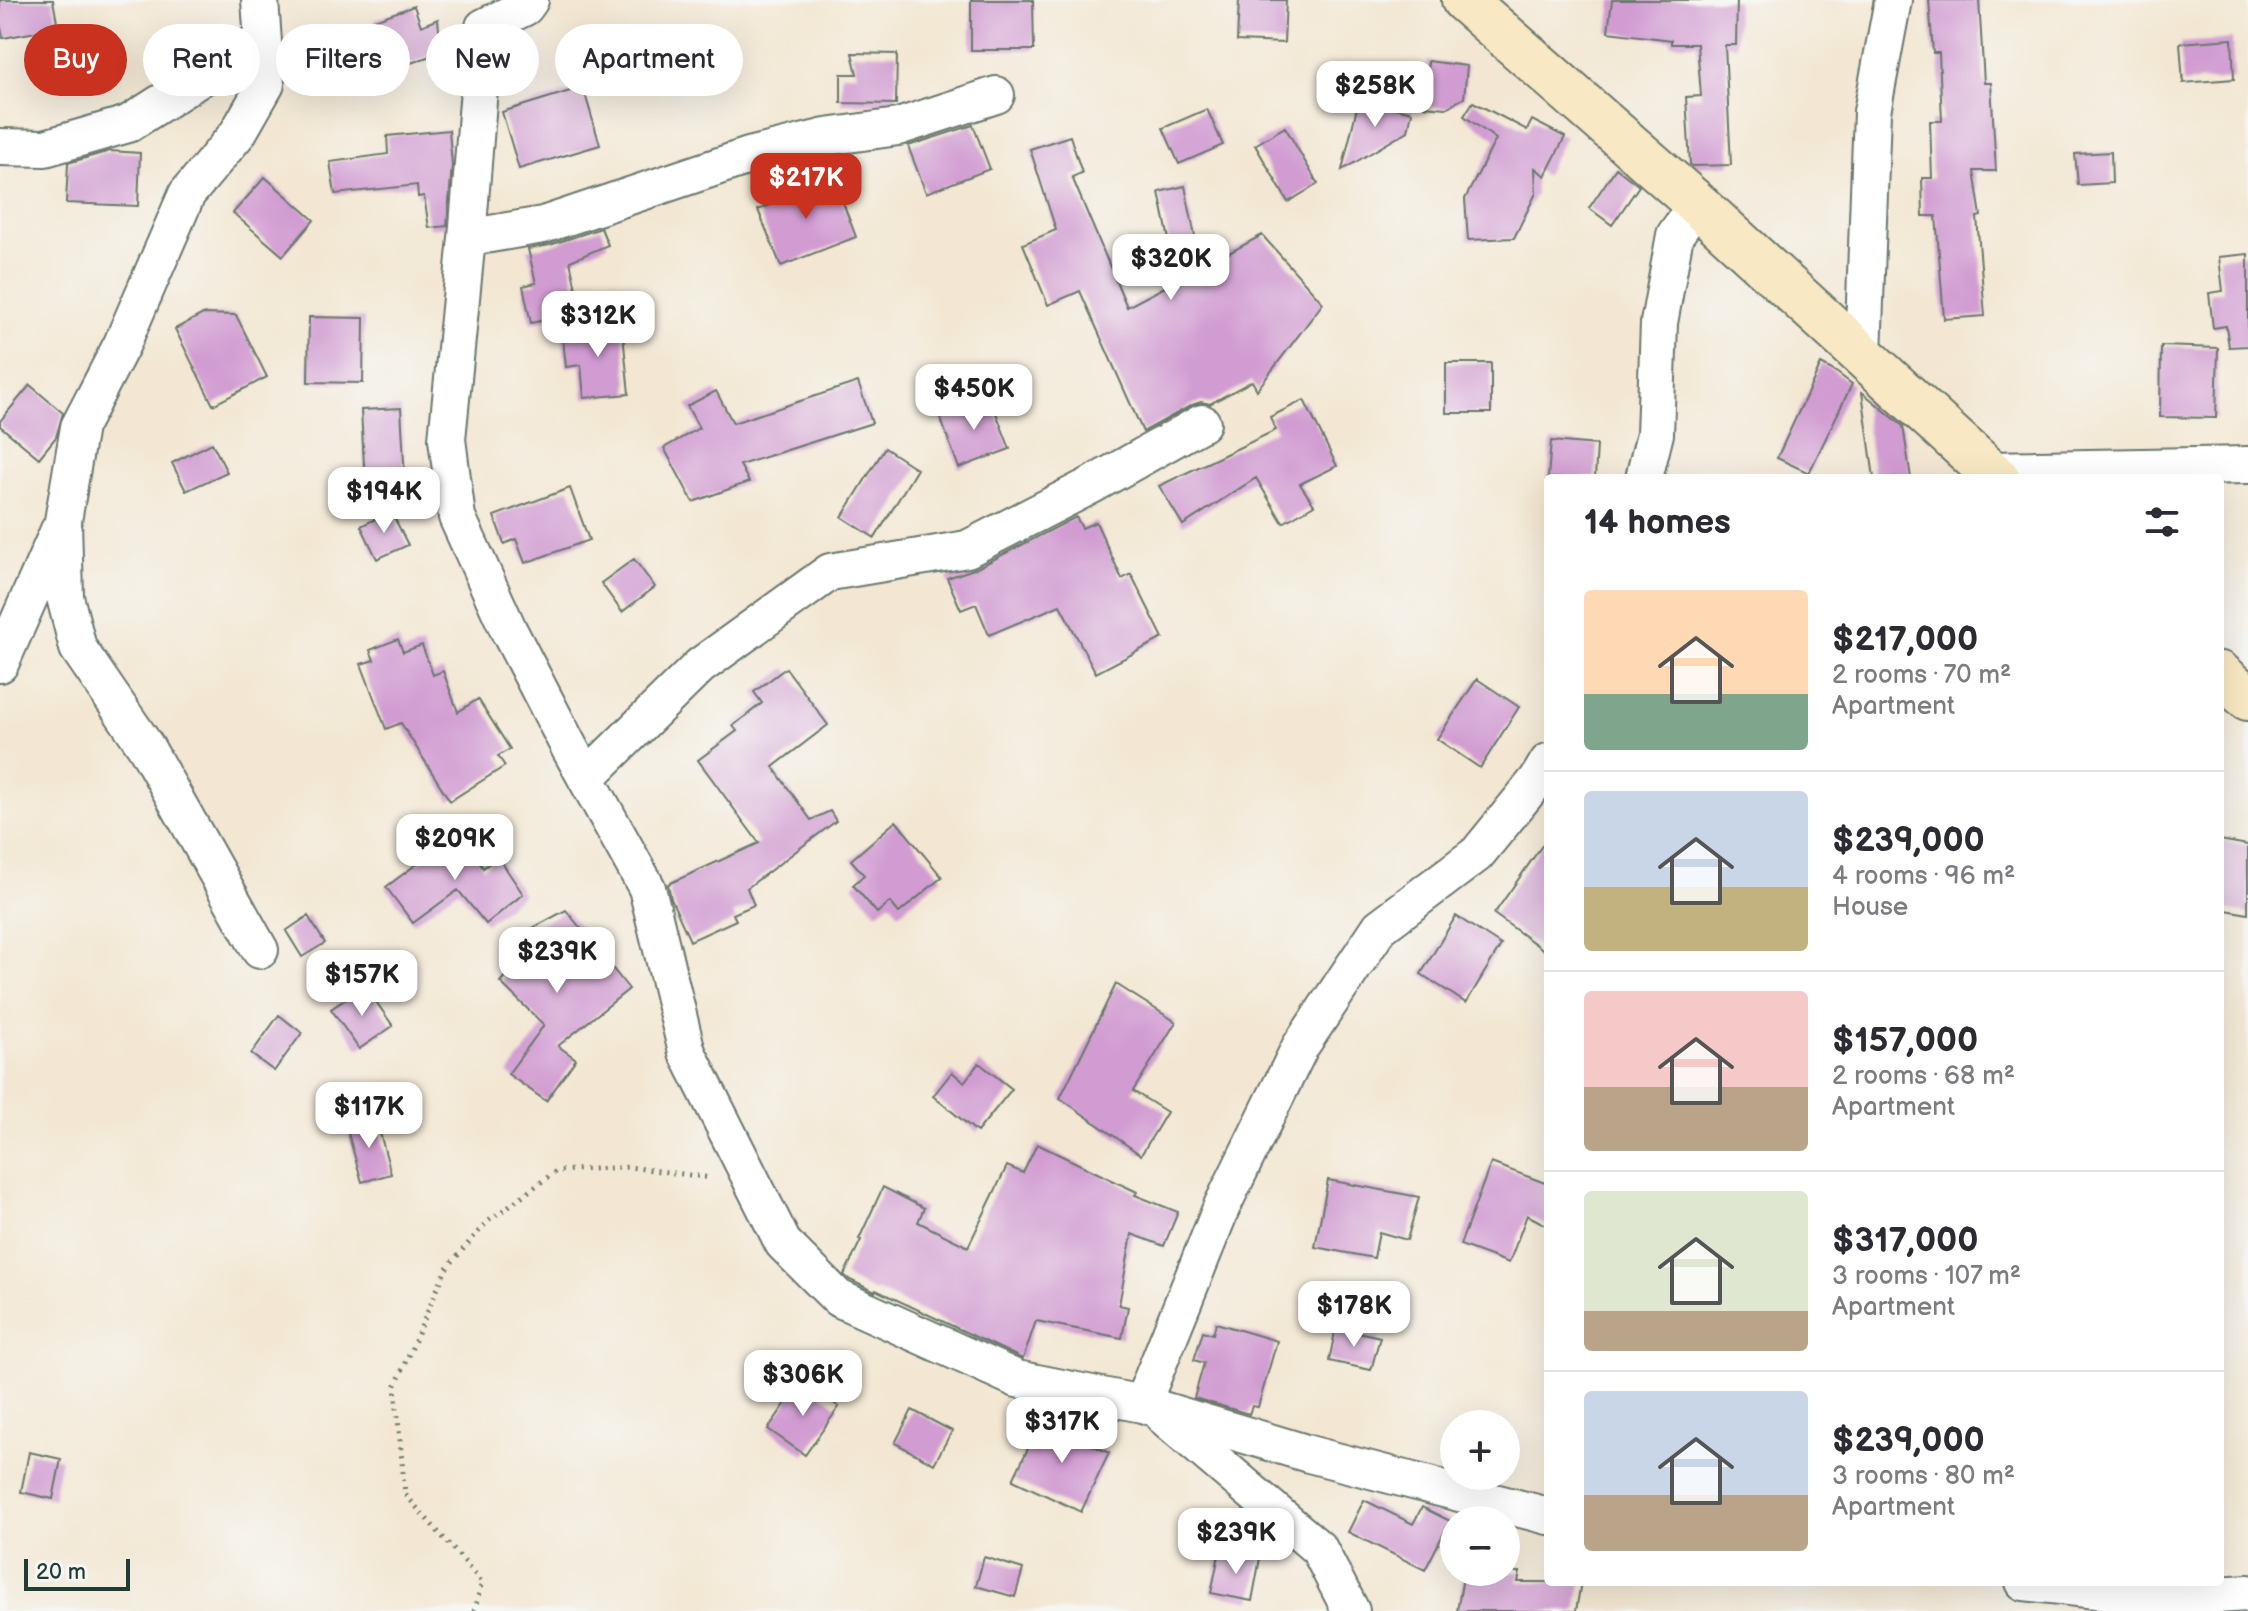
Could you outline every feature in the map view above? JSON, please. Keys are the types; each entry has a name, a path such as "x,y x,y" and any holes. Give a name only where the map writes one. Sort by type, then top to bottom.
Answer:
{"main road":[{"path":"1464,0 1697,204 1993,474"},
{"path":"2224,677 2248,698"}],"street":[{"path":"260,0 266,84 238,133 187,194 122,344 79,427 63,521 65,597 78,648 146,747 260,950"},
{"path":"530,0 525,7 484,27 447,439 457,517 509,631 647,888 687,1052 783,1243 838,1298 1017,1379 1147,1406 1309,1454 1544,1515"},
{"path":"1863,355 1872,112 1893,0"},
{"path":"0,147 45,148 128,124 262,39"},
{"path":"467,238 543,225 749,156 826,137 898,127 996,95"},
{"path":"1645,474 1655,434 1659,323 1675,235 1697,204"},
{"path":"586,778 700,666 830,572 967,549 1090,486 1202,423"},
{"path":"1993,474 2248,465"},
{"path":"0,664 63,521"},
{"path":"1147,1406 1222,1206 1300,1047 1380,927 1477,854 1544,769"},
{"path":"1147,1406 1319,1549 1351,1611"},
{"path":"2060,1586 2167,1598 2248,1593"}],"path":[{"path":"474,1611 482,1582 405,1494 395,1387 446,1269 486,1223 556,1171 629,1167 753,1185"}],"building":[{"path":"0,0 53,0 57,24 24,24 24,34 3,38"},
{"path":"971,0 1033,0 1034,50 971,50"},
{"path":"1239,0 1286,0 1284,43 1237,41"},
{"path":"1612,0 1737,0 1736,45 1725,45 1731,165 1690,164 1686,97 1701,96 1697,44 1671,44 1671,40 1608,32"},
{"path":"1929,0 1979,0 1984,83 1991,83 1996,171 1974,171 1981,216 1977,217 1985,316 1944,319 1936,216 1923,216 1922,178 1932,178 1930,121 1942,121 1939,53 1933,53"},
{"path":"414,6 421,26 438,19 438,24 426,24 426,58 410,63 410,24 375,24 374,20"},
{"path":"2232,39 2234,79 2183,83 2180,43"},
{"path":"852,53 897,54 896,104 841,103 841,74 857,74"},
{"path":"1428,61 1467,66 1464,98 1446,108 1424,106"},
{"path":"555,96 586,96 600,145 519,169 502,112"},
{"path":"1359,99 1412,112 1408,131 1342,170"},
{"path":"1473,102 1527,130 1532,120 1565,137 1545,176 1535,168 1536,193 1514,238 1468,240 1465,199 1496,139 1464,116"},
{"path":"1207,109 1223,145 1179,164 1163,128"},
{"path":"973,125 990,169 926,193 908,146"},
{"path":"1285,127 1318,184 1288,202 1255,145"},
{"path":"449,130 452,165 447,226 429,228 424,196 418,197 417,185 335,194 330,162 388,154 387,136"},
{"path":"1070,136 1082,173 1072,177 1127,307 1201,268 1176,273 1159,192 1185,186 1202,272 1216,260 1262,235 1323,303 1257,390 1252,381 1210,404 1201,402 1192,405 1143,432 1080,291 1048,305 1023,244 1056,230 1030,149"},
{"path":"110,151 140,153 138,206 66,203 68,163"},
{"path":"2111,152 2112,183 2078,185 2075,154"},
{"path":"1616,168 1639,186 1612,225 1589,208"},
{"path":"814,174 822,193 837,187 856,237 781,266 758,210 785,199 780,187"},
{"path":"265,177 314,220 283,256 233,213"},
{"path":"601,228 608,245 570,261 581,312 531,323 523,286 536,283 528,249"},
{"path":"2248,254 2248,346 2229,347 2226,326 2213,328 2209,293 2223,291 2219,257"},
{"path":"203,314 236,315 267,377 213,405 175,329"},
{"path":"309,317 364,318 363,383 308,382"},
{"path":"622,324 629,394 584,398 581,365 566,367 562,330"},
{"path":"2161,346 2218,348 2216,418 2160,417"},
{"path":"1446,363 1491,363 1491,413 1446,413"},
{"path":"1821,364 1852,384 1809,473 1777,458"},
{"path":"858,382 872,423 740,465 749,482 693,502 664,448 699,428 687,406 716,391 733,423"},
{"path":"30,385 63,413 56,437 39,458 0,426 0,421"},
{"path":"1862,392 1903,426 1910,474 1873,474"},
{"path":"989,395 1010,449 959,468 939,414"},
{"path":"1304,400 1337,466 1300,484 1314,505 1283,523 1256,478 1183,525 1159,486 1276,430 1270,417"},
{"path":"401,408 406,498 374,505 364,465 361,410"},
{"path":"1551,441 1597,445 1595,474 1548,474"},
{"path":"212,443 227,472 186,491 172,463"},
{"path":"885,448 917,469 875,538 842,517"},
{"path":"570,488 589,540 525,563 516,539 504,544 494,516"},
{"path":"391,511 408,545 377,559 361,526"},
{"path":"1076,517 1082,528 1096,522 1122,579 1131,574 1163,638 1096,673 1060,605 989,635 976,604 961,610 947,578 977,568"},
{"path":"634,559 655,587 622,612 601,583"},
{"path":"398,639 403,652 422,645 433,675 443,671 458,712 478,699 510,749 498,756 505,766 450,801 401,723 386,729 361,664 374,660 370,650"},
{"path":"786,668 828,725 773,767 811,820 830,811 836,821 747,888 754,905 733,914 736,920 690,941 671,899 668,884 759,843 698,760 737,731 733,726 762,703 754,692"},
{"path":"1477,679 1519,707 1480,768 1437,739"},
{"path":"896,821 942,877 899,913 890,902 877,913 853,885 864,875 851,860"},
{"path":"461,831 483,868 498,857 523,894 486,924 458,890 413,923 386,887"},
{"path":"2224,841 2248,845 2248,914 2224,910"},
{"path":"1544,843 1544,950 1494,914"},
{"path":"566,910 629,989 558,1046 576,1059 546,1101 508,1074 544,1025 500,982 518,962 503,944"},
{"path":"308,916 325,943 302,957 286,931"},
{"path":"1456,916 1501,945 1466,1003 1421,974"},
{"path":"1116,984 1176,1022 1133,1091 1167,1112 1141,1155 1060,1098"},
{"path":"365,986 393,1026 359,1049 331,1009"},
{"path":"279,1015 302,1033 274,1071 251,1054"},
{"path":"979,1063 1012,1089 977,1132 933,1096 952,1072 964,1082"},
{"path":"376,1118 391,1174 362,1182 346,1126"},
{"path":"1037,1144 1137,1192 1135,1195 1178,1212 1164,1246 1132,1234 1119,1305 1128,1307 1122,1338 1036,1321 1023,1359 844,1275 883,1187 924,1208 918,1222 968,1247 1007,1166 1023,1173"},
{"path":"1491,1163 1544,1183 1544,1224 1527,1215 1509,1263 1460,1245"},
{"path":"1328,1180 1419,1197 1407,1240 1379,1232 1374,1258 1315,1247"},
{"path":"1216,1323 1277,1341 1258,1407 1252,1406 1249,1414 1194,1398 1204,1363 1194,1360 1203,1331 1213,1334"},
{"path":"1336,1327 1380,1337 1371,1370 1329,1361"},
{"path":"802,1380 839,1407 805,1455 768,1429"},
{"path":"912,1410 952,1431 934,1464 895,1443"},
{"path":"1068,1421 1093,1432 1088,1443 1109,1453 1081,1512 1013,1480 1039,1425 1061,1436"},
{"path":"29,1452 61,1459 53,1499 21,1492"},
{"path":"1364,1500 1413,1524 1422,1507 1440,1516 1440,1541 1425,1570 1348,1532"},
{"path":"1220,1550 1260,1558 1252,1601 1211,1593"},
{"path":"984,1557 1023,1569 1015,1597 976,1586"},
{"path":"1520,1582 1544,1582 1544,1586 1580,1586 1576,1611 1457,1611 1461,1586 1520,1586"}]}
